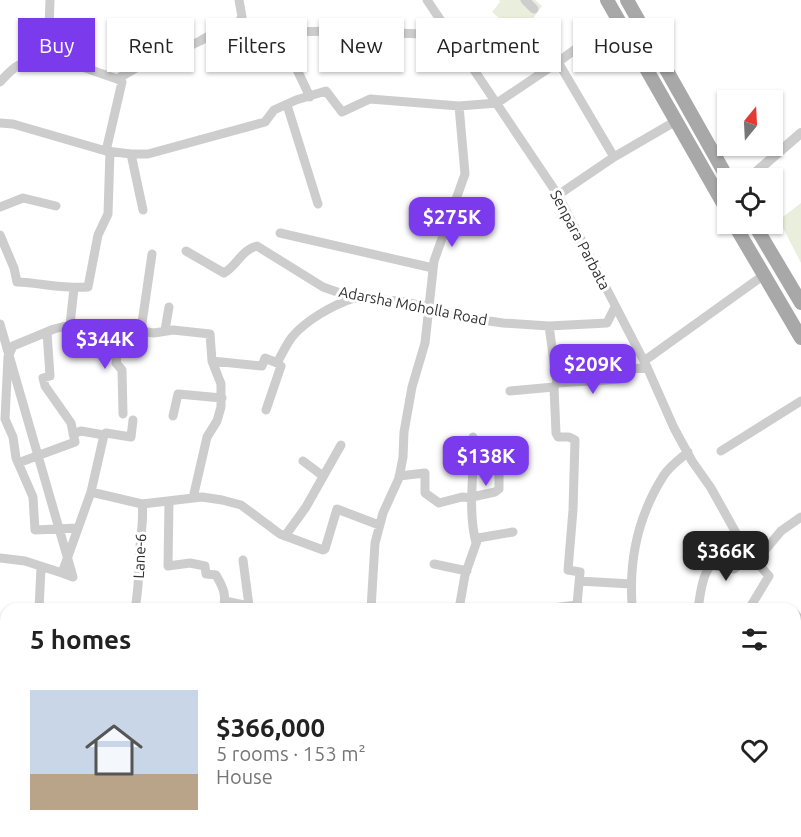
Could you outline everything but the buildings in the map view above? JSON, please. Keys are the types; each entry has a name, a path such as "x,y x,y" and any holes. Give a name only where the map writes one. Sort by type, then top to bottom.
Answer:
{"main road":[{"path":"607,0 618,18"},
{"path":"627,0 722,168"},
{"path":"648,72 717,190"},
{"path":"740,234 801,338"},
{"path":"760,234 801,303"}],"street":[{"path":"49,18 50,0"},
{"path":"117,79 141,65 164,58 228,25 238,23 242,17 239,0"},
{"name":"Senpara Parbata","path":"427,0 440,18"},
{"path":"525,0 534,9"},
{"path":"310,97 279,33 340,31 416,34"},
{"path":"0,82 18,65"},
{"path":"561,67 614,157"},
{"path":"0,234 14,268 17,282 46,283 74,288 88,287 98,235 108,214 108,151 122,82 95,71"},
{"name":"Senpara Parbata","path":"476,72 558,195 688,452 752,559 769,576 753,603"},
{"path":"0,123 13,124 108,151 148,154 265,122 274,110 296,100 327,91 342,112 370,99 459,106 497,103 543,72"},
{"path":"287,105 318,204"},
{"path":"371,603 375,543 379,525 399,476 412,387 425,343 433,268 440,240 465,174 459,106"},
{"path":"558,195 614,157 676,121"},
{"path":"761,168 801,133"},
{"path":"131,154 143,210"},
{"path":"0,207 23,198 56,206"},
{"path":"280,233 433,268"},
{"name":"Adarsha Moholla Road","path":"186,251 224,273 230,270 245,250 257,246 323,287 354,298 398,301 443,313 503,324 549,326 607,323 615,307"},
{"path":"141,330 152,254"},
{"path":"510,391 620,379 621,371 645,364 764,274"},
{"path":"70,325 74,288"},
{"path":"278,363 296,332 335,306 354,298"},
{"path":"165,330 169,307"},
{"path":"0,324 73,577 25,561 0,558"},
{"path":"77,528 35,530 33,498 18,464 13,437 5,419 2,401 4,361 13,346 70,325 87,324 154,333 165,330 210,334 212,361 221,384 222,398 217,421 207,437 193,498"},
{"path":"549,326 555,385 556,435 569,436 575,440 573,510 567,570 579,571 577,603"},
{"path":"120,328 116,363 122,370 123,414"},
{"path":"18,464 75,442 71,423 45,386 43,378 50,376 47,332"},
{"path":"212,361 262,366 265,358 278,363 281,366 266,410"},
{"path":"173,416 178,394 222,398"},
{"path":"721,451 801,401"},
{"path":"73,434 81,431 130,437 133,420"},
{"path":"62,573 91,492 104,435"},
{"path":"472,437 471,514 477,543"},
{"path":"285,536 306,507 341,445"},
{"path":"632,603 631,584 634,564 632,556 643,518 664,474 688,452"},
{"path":"303,461 323,476"},
{"path":"399,476 425,473 425,493 439,503 495,492 499,489 500,463"},
{"path":"91,492 142,504 202,497 241,505 269,527 285,536 324,550 337,509 379,525"},
{"path":"169,501 168,566 190,563 206,566 206,574 216,575 224,590 224,603"},
{"name":"Lane-6","path":"136,603 144,515 142,504"},
{"path":"699,603 708,568 711,565 734,569 752,559 781,531 801,517"},
{"path":"460,603 478,537 513,532"},
{"path":"243,560 249,603"},
{"path":"434,564 467,571"},
{"path":"39,603 41,568"},
{"path":"579,581 631,584"}],"green space":[{"path":"499,0 535,0 542,6 533,18 499,18 492,12 500,2"},
{"path":"801,203 801,263 783,228 783,217"}]}
